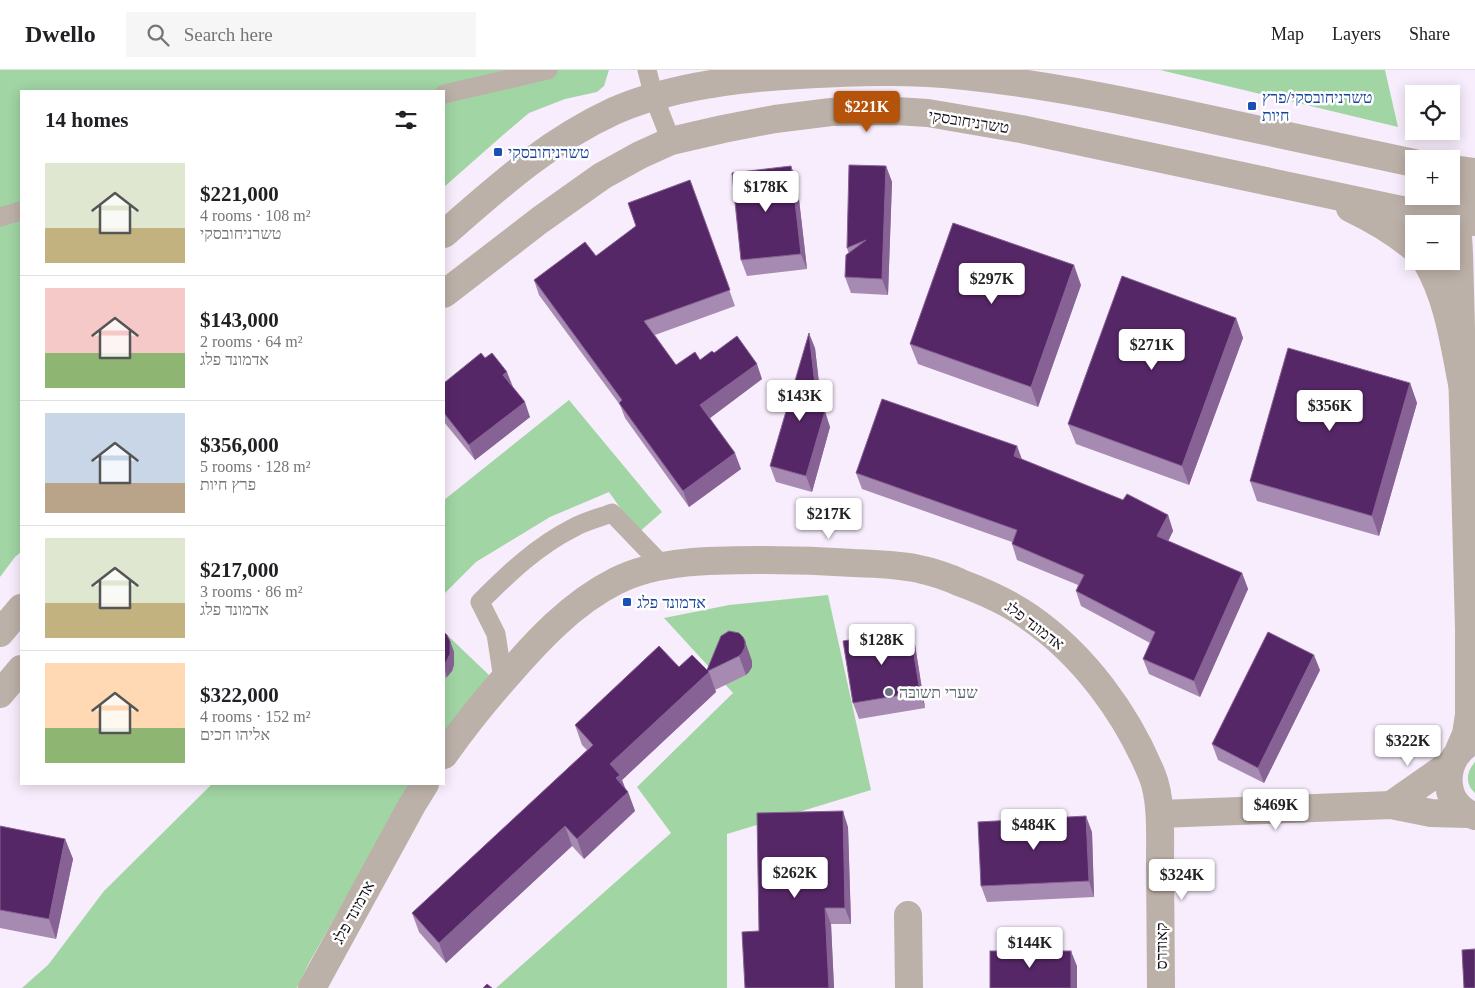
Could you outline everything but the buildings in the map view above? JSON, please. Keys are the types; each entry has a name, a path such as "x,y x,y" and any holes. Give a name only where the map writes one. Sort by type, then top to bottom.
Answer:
{"street":[{"path":"445,233 509,177 541,153 575,131 616,111 654,97 719,82 773,76 896,72 964,76 1032,85 1142,104 1405,161"},
{"name":"טשרניחובסקי","path":"445,293 540,220 602,176 671,141 723,128 831,112 896,111 928,113 1021,129 1322,193 1466,221"},
{"path":"1468,174 1466,221 1459,252 1472,625 1469,715 1462,751 1448,780 1451,795 1458,805 1471,815"},
{"path":"1322,193 1373,219 1405,240"},
{"path":"1431,270 1447,311 1463,389"},
{"name":"אדמונד פלג","path":"445,754 478,709 525,654 578,605 618,580 640,571 689,563 744,560 809,560 887,565 920,569 1002,600 1028,616 1055,637 1083,665 1110,699 1132,734 1154,778 1160,814"},
{"path":"0,634 20,609"},
{"path":"0,694 20,670"},
{"path":"1391,805 1462,751"},
{"name":"אדמונד פלג","path":"312,988 424,785"},
{"path":"1160,814 1391,805 1430,814 1471,815"},
{"name":"קאודרס","path":"1160,814 1161,988"},
{"path":"908,915 909,988"}],"lane":[{"path":"445,94 548,70"},
{"path":"647,70 654,97 671,141"},
{"path":"0,217 20,211"},
{"path":"504,679 496,634 480,602 505,576 538,550 573,527 612,513 664,566"}],"green space":[{"path":"0,70 609,70 604,86 597,92 565,99 529,113 445,186 445,90 20,90 20,553 0,577"},
{"path":"1160,70 1385,70 1398,127"},
{"path":"569,400 662,512 638,533 609,492 550,517 476,562 445,593 445,499"},
{"path":"828,595 871,790 727,834 727,988 496,988 671,833 637,787 733,693 664,618 729,605"},
{"path":"445,633 490,676 445,737"},
{"path":"1475,762 1475,793 1468,782 1468,774"},
{"path":"211,785 409,785 309,963 297,988 22,988 48,965 104,891"}],"place":[{"name":"טשרניחובסקי/פרץ חיות","path":"1252,106"},
{"name":"טשרניחובסקי","path":"498,152"},
{"name":"אדמונד פלג","path":"627,602"},
{"name":"שערי תשובה","path":"889,692"}]}
